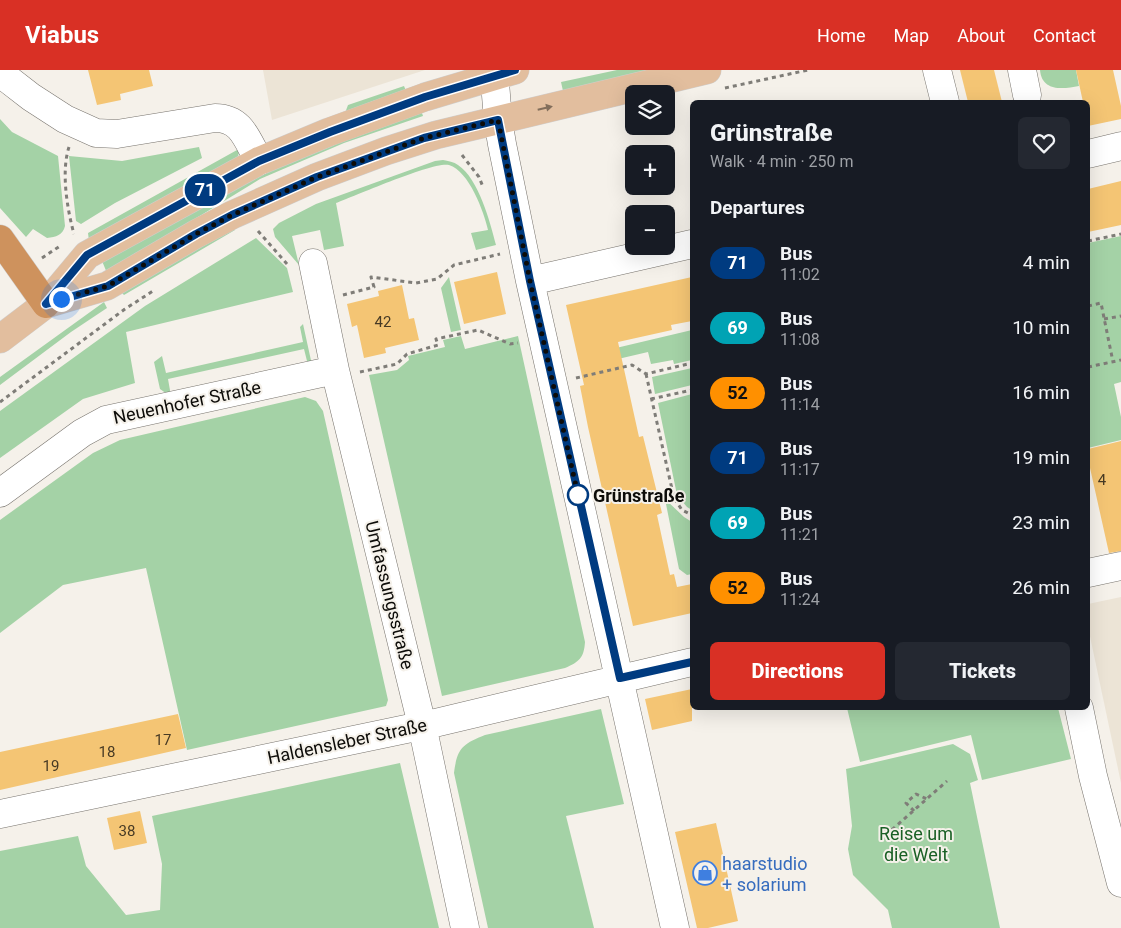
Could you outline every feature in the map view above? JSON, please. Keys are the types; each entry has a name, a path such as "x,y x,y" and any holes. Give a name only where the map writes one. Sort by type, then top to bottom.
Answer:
{"highway":[{"path":"0,239 46,304"}],"main road":[{"path":"0,339 46,304 87,255 259,161 359,121 501,72"},
{"path":"46,304 108,286 232,215 342,167 424,138 498,120 715,79"}],"street":[{"path":"937,70 944,100"},
{"path":"501,72 498,120 523,248 675,928"},
{"path":"0,73 31,97 76,125 96,133 111,134 215,118 226,119 238,125 259,161"},
{"path":"1090,154 1121,146"},
{"path":"530,281 690,244"},
{"name":"Umfassungsstraße","path":"314,267 336,374 422,726 465,928"},
{"name":"Neuenhofer Straße","path":"0,493 82,433 106,420 336,374"},
{"path":"1090,573 1121,566"},
{"name":"Haldensleber Straße","path":"0,814 422,726 690,662"},
{"path":"1079,710 1093,776 1121,883"}],"path":[{"path":"715,79 808,70"},
{"path":"74,236 64,165 76,125"},
{"path":"254,226 298,276 314,267"},
{"path":"1090,241 1121,234"},
{"path":"321,300 374,288 371,277 416,283 430,281 437,279 454,265 523,248"},
{"path":"1090,306 1101,303 1114,362"},
{"path":"0,402 120,312"},
{"path":"1104,319 1121,316"},
{"path":"336,374 397,364 407,354 438,345 436,339 478,330 510,344 543,338"},
{"path":"1090,368 1121,360"},
{"path":"553,383 632,365 646,374 690,364"},
{"path":"646,374 674,498 682,510 690,514"},
{"path":"651,399 690,390"},
{"path":"886,835 947,781"},
{"path":"914,811 906,803 916,794 927,799"}],"shaded area":[{"path":"263,70 425,70 272,120"},
{"path":"1121,597 1121,783 1090,636 1090,604"}],"green space":[{"path":"617,70 661,70 563,91 561,82"},
{"path":"1040,70 1076,70 1079,86 1060,88 1049,86 1042,77"},
{"path":"404,86 406,91 345,113 348,105"},
{"path":"421,110 423,116 344,143 260,179 107,273 102,261 248,179"},
{"path":"0,119 12,132 58,156 65,226 63,232 59,235 47,238 33,229 26,237 0,208"},
{"path":"199,147 202,158 115,203 81,224 76,221 69,156 122,161"},
{"path":"237,150 239,151 238,157 89,241 88,233"},
{"path":"443,160 458,165 472,180 483,202 496,245 476,250 471,233 488,230 486,222 469,183 463,175 449,165 441,165 412,173 336,203 344,246 324,250 320,230 292,236 299,265 275,237 273,229 279,223 316,204 435,161"},
{"path":"233,227 235,230 124,295 120,291"},
{"path":"1121,236 1121,382 1114,384 1121,417 1121,440 1090,448 1090,243"},
{"path":"256,238 287,268 293,292 126,332 135,383 83,399 0,458 0,411 145,306"},
{"path":"449,277 461,330 451,332 441,288"},
{"path":"104,302 107,308 71,332 0,385 0,377"},
{"path":"303,324 312,365 308,365 304,349 168,379 171,396 160,389 154,362 162,356 166,373 303,342 300,327"},
{"path":"690,330 690,360 674,364 673,360 651,364 648,352 618,359 616,348"},
{"path":"461,336 465,349 518,336 585,642 580,659 565,668 442,696 369,375 397,370 409,360 408,356 445,347 443,340"},
{"path":"690,368 690,385 655,394 652,377"},
{"path":"690,395 690,509 677,495 658,403"},
{"path":"305,397 316,401 323,411 388,700 386,706 187,750 146,568 63,585 0,633 0,520 93,453 120,440"},
{"path":"665,499 690,521 690,574 687,575 679,569"},
{"path":"601,709 624,804 566,816 594,928 488,928 454,773 459,753 471,741 485,735"},
{"path":"847,710 1059,710 1071,759 982,780 971,735 860,762"},
{"name":"Reise um die Welt","path":"953,744 970,754 978,780 970,783 1000,928 892,928 888,910 853,875 848,849 852,826 846,769"},
{"path":"400,763 439,928 0,928 0,851 78,836 86,866 126,915 160,910 162,864 152,816"}],"building":[{"path":"88,70 149,70 153,86 120,94 121,100 97,105"},
{"path":"960,70 994,70 1002,100 968,100"},
{"path":"1076,70 1113,70 1121,106 1121,119 1090,126 1090,100 1083,100"},
{"path":"1121,181 1121,225 1090,232 1090,189"},
{"path":"497,272 506,314 464,324 454,282"},
{"path":"690,277 690,321 671,325 672,330 618,342 639,437 643,436 662,513 657,515 670,575 674,574 677,587 690,584 690,613 633,626 588,427 580,386 584,385 566,305"},
{"path":"402,285 409,319 414,318 419,340 385,348 386,353 364,358 357,325 352,327 347,304 379,296 378,291"},
{"path":"1121,441 1121,551 1109,553 1090,468 1090,449"},
{"path":"690,689 692,721 652,730 645,699"},
{"path":"178,714 186,748 0,790 0,752"},
{"path":"140,811 147,843 114,850 107,818"},
{"path":"716,823 738,921 708,928 697,928 675,832"}],"bus line":[{"name":"71","path":"515,70 459,85 425,97 330,132 259,161 87,255 46,304 108,286 232,215 317,177 424,138 498,120 530,281 620,678 690,662"}],"place":[{"name":"Grünstraße","path":"578,495"},
{"name":"haarstudio + solarium","path":"705,873"}],"route":[{"path":"61,299 108,286 232,215 317,177 424,138 498,120 530,281 578,495"}]}
